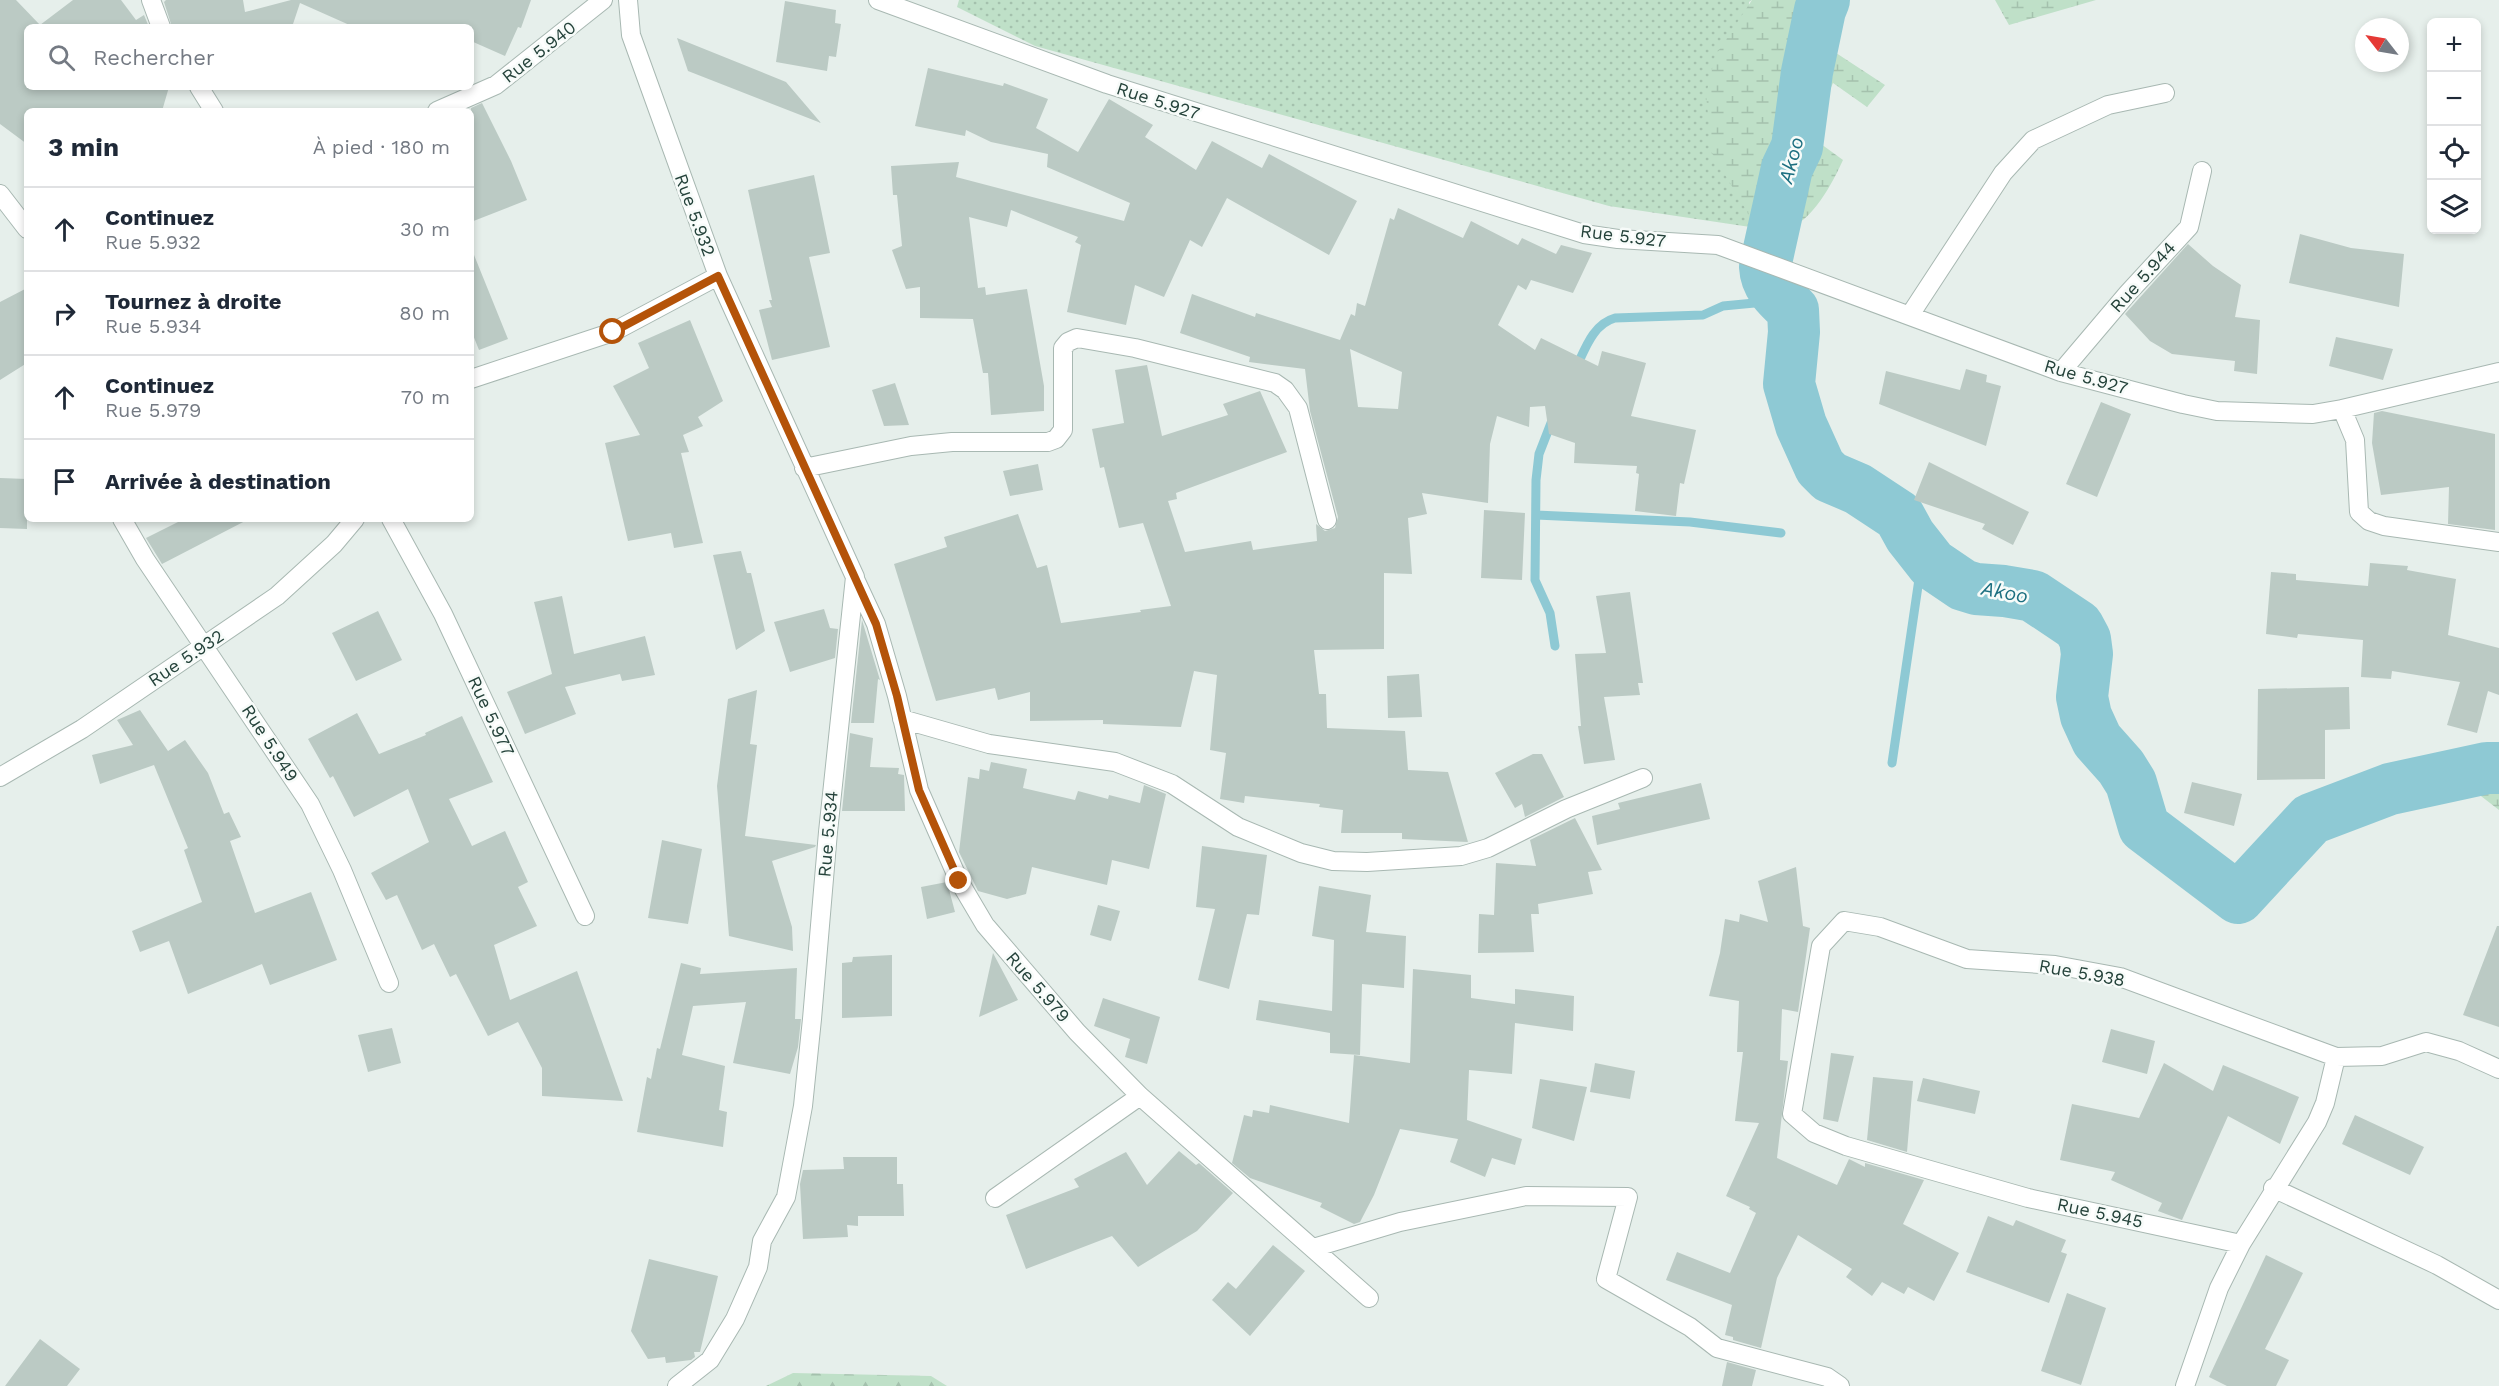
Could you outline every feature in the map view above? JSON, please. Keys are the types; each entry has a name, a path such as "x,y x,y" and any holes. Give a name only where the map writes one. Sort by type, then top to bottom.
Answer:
{"street":[{"name":"Rue 5.940","path":"444,108 496,86 603,0"},
{"name":"Rue 5.932","path":"474,378 613,332 718,276 632,35 628,0"},
{"name":"Rue 5.927","path":"878,0 1107,84 1584,234 1618,239 1718,245 2061,372 2217,411 2313,414 2342,410 2499,372"},
{"path":"154,2 160,24"},
{"path":"201,90 212,108"},
{"path":"1910,315 2002,173 2033,140 2108,105 2165,93"},
{"name":"Rue 5.944","path":"2061,372 2128,293 2189,227 2202,171"},
{"path":"0,194 24,225"},
{"path":"718,276 855,577"},
{"path":"804,468 912,446 952,442 1048,442 1056,439 1063,430 1063,348 1068,342 1077,338 1135,348 1275,383 1285,390 1298,408 1327,520"},
{"path":"2342,410 2355,440 2359,512 2369,521 2384,526 2499,542"},
{"name":"Rue 5.949","path":"124,522 145,559 310,804 342,870 389,983"},
{"name":"Rue 5.932","path":"0,777 82,729 277,596 334,544 352,522"},
{"name":"Rue 5.977","path":"393,522 442,614 585,916"},
{"name":"Rue 5.979","path":"855,577 876,624 919,790 959,881 986,925 1077,1032 1140,1096 1369,1298"},
{"name":"Rue 5.934","path":"677,1386 710,1360 735,1319 758,1267 762,1241 786,1197 803,1106 828,832 855,577"},
{"path":"902,719 989,744 1115,762 1172,784 1238,827 1301,853 1333,861 1367,862 1461,856 1488,848 1576,804 1643,778"},
{"name":"Rue 5.938","path":"1814,1133 1792,1114 1821,946 1844,921 1880,927 1967,959 2055,965 2120,977 2336,1057"},
{"path":"2185,1386 2219,1288 2241,1244 2274,1188 2317,1122 2325,1103 2336,1057 2382,1056 2426,1042 2459,1051 2499,1068"},
{"path":"995,1198 1140,1096"},
{"name":"Rue 5.945","path":"1814,1133 1846,1146 2028,1198 2241,1244"},
{"path":"2274,1188 2437,1265 2499,1300"},
{"path":"1313,1248 1400,1222 1526,1196 1628,1197 1606,1279 1690,1327 1717,1348 1827,1377 1840,1386"}],"green space":[{"path":"959,0 1752,0 1749,2 1745,206 1757,228 1609,206 1035,46 957,7"},
{"path":"1752,0 1840,0 1830,49 1885,85 1867,107 1833,83 1810,136 1843,160 1834,179 1813,210 1796,225 1783,230 1757,228 1712,153 1706,95 1715,56"},
{"path":"1995,0 2096,0 2009,25"},
{"path":"2499,753 2499,810 2477,793"},
{"path":"793,1373 931,1376 947,1386 766,1386"}],"building":[{"path":"0,0 16,0 39,24 24,24 24,90 168,90 163,108 24,108 24,142 0,124"},
{"path":"73,0 121,0 136,20 144,15 148,24 41,24"},
{"path":"166,0 243,0 245,12 291,0 531,0 521,28 518,27 505,56 474,42 474,24 347,24 300,3 293,24 171,24 164,2"},
{"path":"785,1 836,10 835,23 841,24 836,57 829,56 827,71 776,62"},
{"path":"677,38 786,82 821,123 688,71"},
{"path":"928,68 1003,86 1004,83 1048,99 1036,128 1078,152 1109,99 1153,125 1145,137 1196,170 1212,141 1262,168 1269,154 1357,201 1329,255 1227,198 1202,247 1190,240 1164,297 1135,285 1126,325 1067,312 1081,245 1075,242 1078,237 1011,210 1007,227 969,217 978,288 985,287 986,295 1027,289 1044,386 1044,411 991,415 988,373 983,373 973,319 920,318 920,287 906,289 892,250 902,246 897,195 893,195 891,166 959,162 956,177 1124,221 1130,203 1047,167 1048,154 991,142 966,130 965,136 915,126"},
{"path":"482,103 511,161 527,200 474,221 474,108 471,108"},
{"path":"814,175 830,253 809,257 830,347 772,360 759,310 772,307 769,300 772,300 748,190"},
{"path":"1398,208 1463,238 1471,221 1518,245 1522,238 1556,254 1561,245 1592,253 1573,293 1531,280 1526,290 1518,285 1498,325 1535,350 1541,338 1598,366 1602,351 1646,363 1631,416 1696,430 1684,484 1680,483 1676,516 1635,511 1639,474 1636,473 1637,466 1574,463 1575,443 1549,434 1545,406 1530,407 1529,427 1497,416 1490,444 1488,503 1422,493 1427,514 1408,518 1412,574 1384,573 1384,649 1314,650 1319,694 1326,694 1327,728 1405,731 1408,770 1448,772 1468,842 1402,839 1402,833 1341,833 1343,810 1319,807 1320,804 1245,796 1244,803 1220,799 1226,753 1210,750 1217,675 1194,671 1181,727 1103,724 1103,720 1030,721 1030,692 998,700 995,688 936,701 894,564 947,547 944,537 1018,514 1037,568 1047,565 1061,623 1171,606 1143,523 1119,528 1104,467 1100,468 1092,429 1124,423 1115,370 1147,365 1162,436 1228,415 1223,404 1260,391 1287,452 1176,493 1177,499 1168,501 1185,552 1251,541 1253,550 1317,541 1316,524 1325,531 1335,528 1338,517 1310,411 1305,369 1249,362 1250,357 1180,333 1192,294 1255,317 1256,313 1340,340 1351,314 1355,316 1357,303 1365,306 1390,218 1394,220","holes":["1350,349 1402,372 1398,409 1358,407"]},
{"path":"2300,234 2351,248 2404,254 2399,307 2289,283"},
{"path":"2188,244 2213,266 2241,285 2235,317 2260,320 2257,374 2234,371 2235,361 2172,354 2150,341 2125,314"},
{"path":"474,255 508,339 479,350 474,338"},
{"path":"24,290 24,365 0,380 0,302"},
{"path":"690,320 723,401 698,417 703,426 683,435 689,452 681,453 703,543 674,548 671,533 628,541 605,443 640,435 613,386 649,368 638,343"},
{"path":"2336,337 2393,349 2383,380 2329,366"},
{"path":"1966,369 1987,375 1986,382 2001,386 1986,446 1879,404 1886,371 1960,390"},
{"path":"895,383 909,425 884,426 872,390"},
{"path":"2101,402 2131,414 2097,497 2066,484"},
{"path":"2382,411 2495,434 2495,530 2448,524 2449,487 2381,495 2372,443 2374,413"},
{"path":"1929,462 2029,512 2013,545 1982,529 1985,524 1914,500"},
{"path":"1038,464 1043,490 1010,496 1003,471"},
{"path":"0,478 24,479 24,522 27,522 27,529 0,528"},
{"path":"1484,510 1525,513 1522,580 1481,578"},
{"path":"178,522 243,522 162,564 146,538"},
{"path":"741,551 747,573 751,573 765,631 736,650 713,555"},
{"path":"2370,563 2408,566 2407,570 2456,579 2448,635 2499,648 2499,695 2488,691 2477,733 2447,725 2460,682 2392,671 2391,679 2361,677 2363,640 2298,634 2297,638 2266,634 2271,572 2296,574 2296,580 2368,586"},
{"path":"1630,592 1643,683 1638,683 1640,695 1604,697 1615,760 1584,764 1578,726 1581,726 1575,654 1606,653 1596,596"},
{"path":"562,596 574,654 645,636 655,675 622,681 620,674 565,687 576,714 525,734 507,692 552,674 534,602"},
{"path":"824,609 830,628 838,629 835,658 790,672 774,622"},
{"path":"378,611 402,660 356,681 332,633"},
{"path":"862,620 880,680 878,679 874,723 851,723"},
{"path":"1419,674 1422,717 1388,718 1387,676"},
{"path":"2349,687 2350,729 2325,730 2325,779 2257,780 2258,689"},
{"path":"757,690 750,744 757,745 745,836 816,845 772,861 792,927 793,951 729,936 717,786 728,699"},
{"path":"140,710 168,751 185,740 208,773 224,814 229,812 241,837 230,841 255,913 311,892 337,960 270,985 262,964 188,994 169,941 140,952 132,931 202,902 184,850 188,848 154,765 100,784 92,755 133,745 117,720"},
{"path":"357,713 379,754 426,735 425,733 462,716 493,782 449,799 472,846 505,831 528,882 518,887 537,926 494,945 510,1000 577,971 623,1101 542,1096 542,1068 518,1022 488,1036 456,974 450,977 434,944 422,950 397,895 386,900 371,873 429,842 408,789 354,817 333,776 330,778 308,739"},
{"path":"850,733 873,738 870,767 899,768 898,774 904,775 905,811 842,811"},
{"path":"1533,754 1542,754 1564,797 1525,817 1522,804 1515,808 1495,773"},
{"path":"991,762 1027,769 1023,788 1075,800 1078,791 1108,799 1109,795 1140,803 1144,785 1166,794 1149,869 1112,860 1107,885 1032,867 1026,894 1007,899 978,891 959,852 968,777 979,779 980,769 989,771"},
{"path":"2192,782 2242,794 2234,826 2184,813"},
{"path":"1701,783 1710,819 1597,845 1592,816 1620,809 1618,803"},
{"path":"1575,818 1602,870 1588,872 1593,894 1538,904 1539,914 1531,914 1534,952 1478,953 1479,914 1494,915 1496,863 1536,866 1530,840"},
{"path":"662,840 702,849 688,924 648,918"},
{"path":"1202,846 1267,855 1259,915 1247,914 1229,989 1198,980 1215,909 1196,907"},
{"path":"1796,867 1803,926 1810,928 1798,1012 1782,1009 1780,1060 1788,1061 1777,1158 1837,1185 1849,1159 1865,1167 1865,1163 1924,1180 1903,1224 1959,1253 1934,1301 1908,1287 1904,1294 1882,1282 1872,1296 1846,1277 1852,1269 1798,1235 1777,1278 1761,1348 1733,1340 1733,1337 1725,1335 1732,1305 1666,1280 1677,1252 1730,1273 1756,1213 1749,1209 1750,1207 1726,1196 1759,1123 1735,1121 1743,1052 1737,1052 1739,1001 1709,996 1720,953 1725,919 1739,922 1740,914 1768,922 1758,881"},
{"path":"947,882 955,912 927,919 921,887"},
{"path":"1319,886 1371,895 1366,932 1406,936 1404,988 1362,984 1360,1055 1330,1053 1330,1033 1256,1020 1259,1000 1332,1011 1334,940 1312,936"},
{"path":"1098,905 1120,911 1111,941 1090,935"},
{"path":"2497,926 2499,926 2499,1027 2463,1015"},
{"path":"993,953 1018,1000 979,1017"},
{"path":"892,955 892,1016 842,1018 842,963 852,962 853,957"},
{"path":"681,963 701,968 700,974 797,968 795,1019 801,1019 798,1047 790,1074 733,1063 746,1002 693,1006 682,1055 725,1066 719,1110 727,1112 723,1147 637,1132 647,1077 651,1079 657,1048 660,1049"},
{"path":"1413,969 1471,975 1471,998 1515,1004 1515,989 1574,996 1573,1031 1515,1023 1512,1074 1469,1070 1467,1120 1522,1139 1515,1165 1492,1158 1485,1177 1450,1162 1458,1139 1400,1129 1374,1195 1360,1222 1354,1224 1320,1207 1322,1203 1250,1178 1232,1163 1244,1115 1252,1117 1253,1110 1269,1113 1270,1105 1349,1123 1354,1055 1410,1063"},
{"path":"1103,998 1160,1017 1147,1064 1125,1057 1130,1039 1094,1026"},
{"path":"392,1028 401,1063 368,1072 358,1035"},
{"path":"2111,1029 2155,1041 2147,1074 2102,1062"},
{"path":"1831,1053 1854,1056 1838,1122 1823,1119"},
{"path":"1595,1063 1635,1071 1630,1099 1590,1092"},
{"path":"2164,1063 2213,1091 2223,1065 2299,1097 2280,1144 2228,1116 2182,1220 2158,1211 2162,1203 2111,1180 2115,1172 2060,1160 2072,1104 2139,1118"},
{"path":"1873,1077 1913,1081 1907,1152 1867,1140"},
{"path":"1923,1078 1980,1091 1975,1114 1917,1101"},
{"path":"1540,1079 1587,1087 1574,1141 1532,1128"},
{"path":"2355,1115 2424,1147 2410,1175 2342,1144"},
{"path":"1179,1151 1196,1165 1199,1163 1233,1193 1197,1231 1138,1267 1112,1236 1026,1269 1006,1215 1079,1187 1074,1179 1126,1152 1147,1185"},
{"path":"843,1157 897,1157 897,1184 903,1184 904,1216 858,1216 858,1226 847,1225 848,1237 803,1239 800,1184 803,1170 844,1169"},
{"path":"1988,1216 2013,1226 2016,1220 2066,1240 2061,1252 2067,1254 2049,1303 1966,1272"},
{"path":"1273,1245 1305,1271 1250,1336 1212,1300 1228,1282 1236,1289"},
{"path":"2266,1255 2303,1273 2265,1349 2289,1360 2276,1386 2227,1386 2209,1377"},
{"path":"649,1259 718,1276 700,1352 694,1352 695,1357 691,1360 666,1363 665,1357 648,1359 631,1331"},
{"path":"2067,1293 2106,1308 2081,1385 2041,1371"},
{"path":"40,1339 80,1369 67,1386 5,1386"},
{"path":"1727,1362 1756,1370 1752,1386 1722,1386"}],"waterway":[{"name":"Akoo","path":"1824,0 1807,72 1797,147 1787,168 1765,267 1771,286 1793,310 1794,332 1789,384 1801,425 1820,467 1830,477 1858,489 1899,516 1910,536 1932,564 1963,585 1976,589 2033,596 2078,626 2085,639 2087,654 2082,697 2086,716 2097,740 2121,767 2131,783 2144,827 2238,898 2311,819 2390,789 2487,768 2499,768"},
{"path":"1576,368 1595,331 1607,321 1615,318 1703,315 1723,306 1774,300 1776,295"},
{"path":"1553,418 1539,454 1536,480 1535,580 1550,613 1555,646"},
{"path":"1536,515 1690,522 1781,533"},
{"path":"1892,763 1923,552"}],"route":[{"path":"613,332 718,276 876,624 897,696 919,790 959,881"}]}
